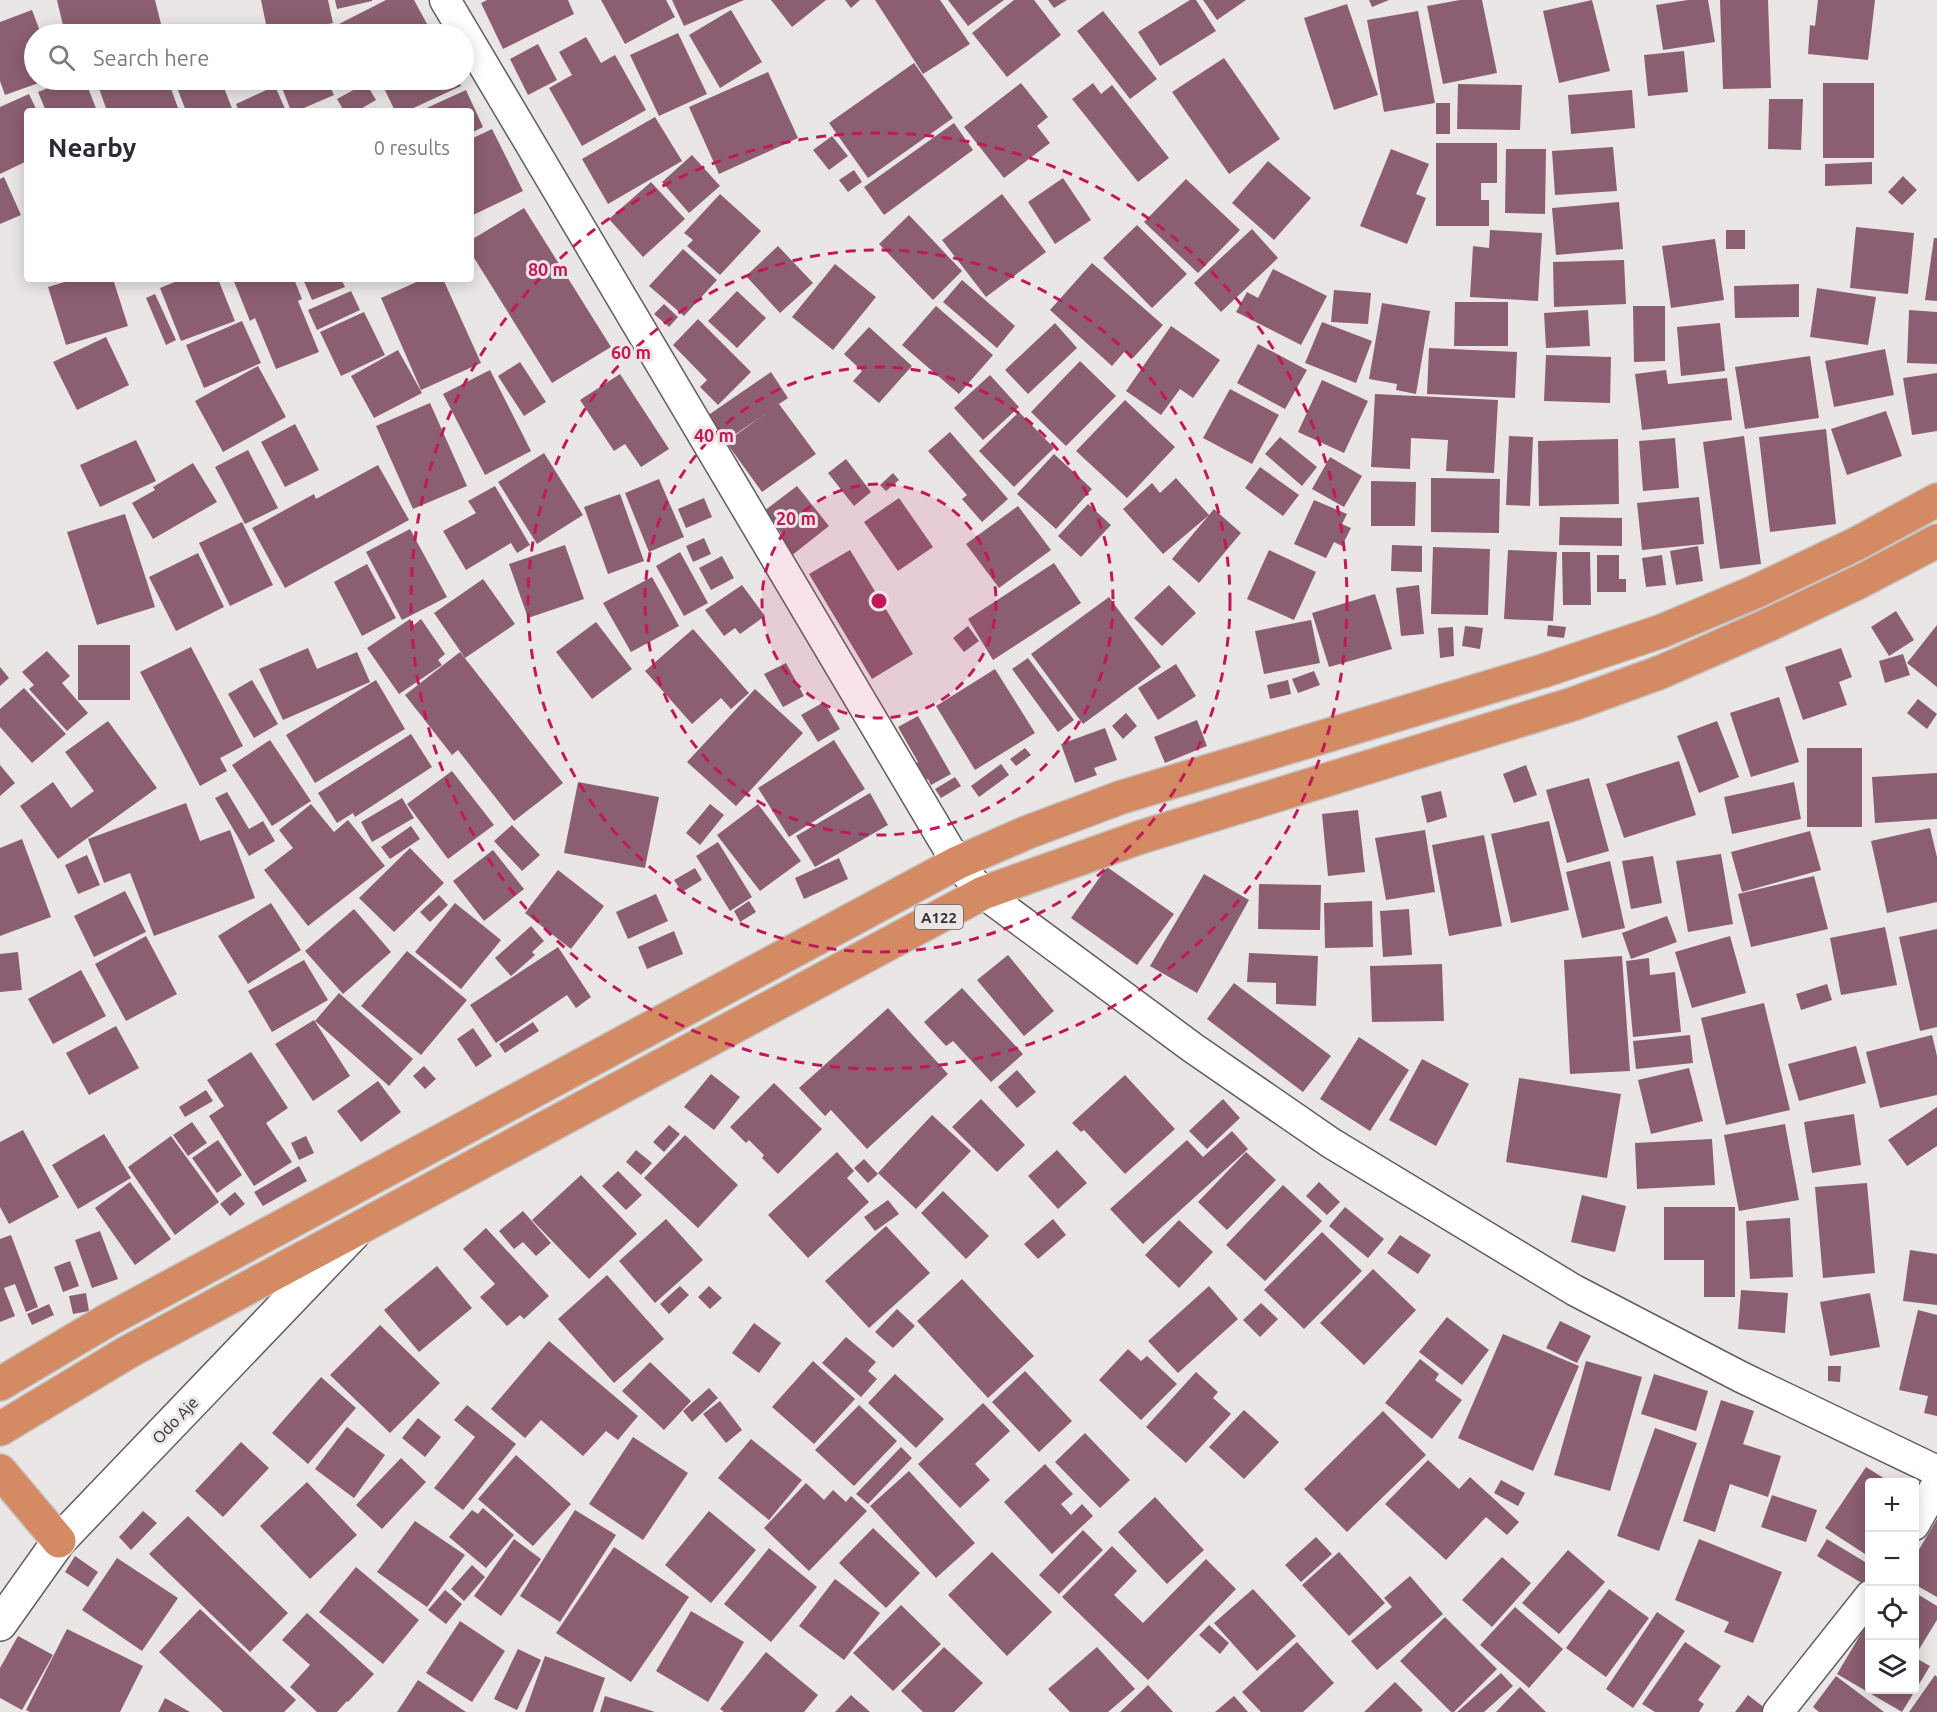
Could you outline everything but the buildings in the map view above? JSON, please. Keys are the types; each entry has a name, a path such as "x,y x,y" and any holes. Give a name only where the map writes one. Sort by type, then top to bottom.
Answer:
{"highway":[{"name":"A122","path":"0,1384 108,1320 957,863 1028,832 1122,797 1543,670 1662,631 1757,591 1856,544 1937,500"},
{"name":"A122","path":"0,1429 128,1352 983,893 1141,837 1573,704 1650,676 1768,625 1859,582 1937,541"},
{"path":"0,1471 59,1541"}],"street":[{"path":"445,0 459,24"},
{"path":"474,49 957,863 983,893 1193,1048 1330,1143 1574,1290 1741,1377 1937,1471"},
{"name":"Odo Aje","path":"0,1624 59,1541 361,1226"},
{"path":"1919,1516 1937,1484"},
{"path":"1778,1712 1865,1601"}]}
